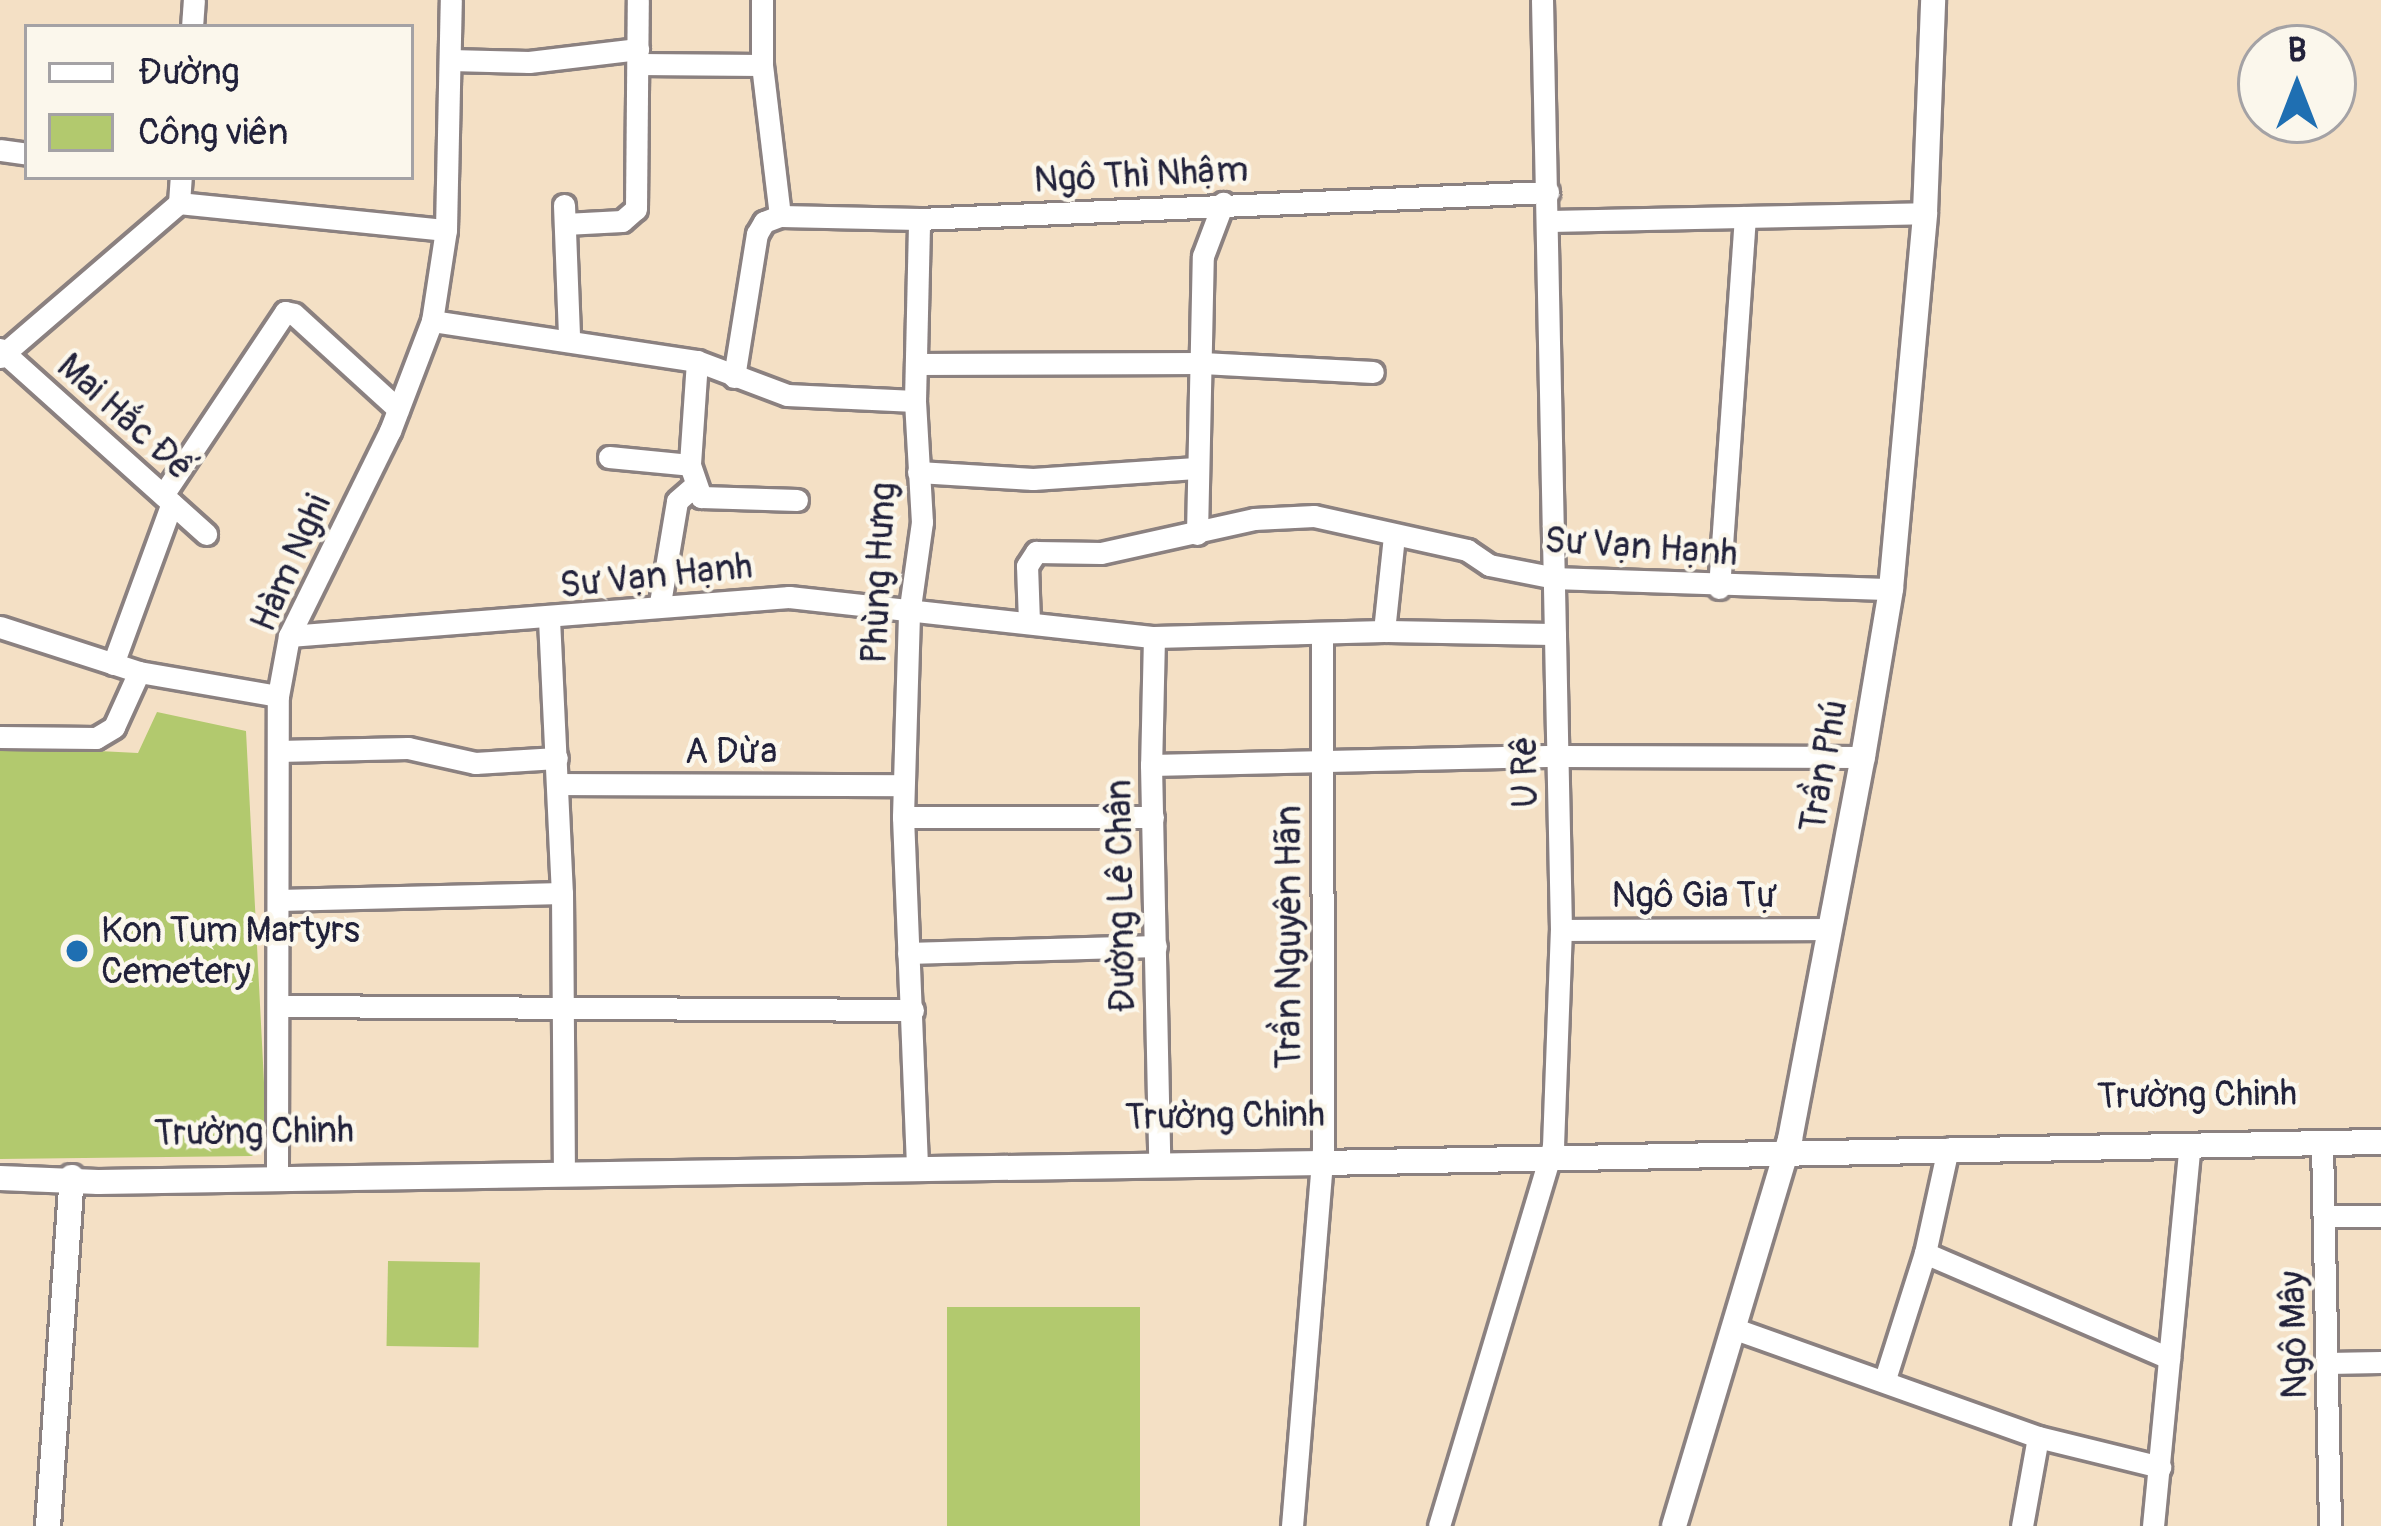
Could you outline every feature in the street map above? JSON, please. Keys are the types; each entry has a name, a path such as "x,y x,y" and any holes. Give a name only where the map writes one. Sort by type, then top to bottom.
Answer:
{"street":[{"name":"Hàm Nghi","path":"277,1168 278,696 289,636 398,409 432,321 446,230 452,0"},
{"path":"568,338 565,214 622,221 632,216 637,197 638,0"},
{"path":"734,377 757,234 764,222 780,216 762,65 762,0"},
{"name":"U Rê","path":"1439,1526 1551,1151 1561,930 1542,0"},
{"name":"Trần Phú","path":"1674,1526 1788,1146 1863,757 1891,589 1925,213 1933,0"},
{"path":"450,60 638,57 762,65"},
{"path":"1,352 179,203 181,180"},
{"name":"Ngô Thì Nhậm","path":"780,216 919,219 1548,192"},
{"path":"179,203 446,230"},
{"path":"1197,534 1203,256 1223,203"},
{"path":"1549,221 1925,213"},
{"path":"1719,588 1745,217"},
{"path":"432,321 697,361 787,395 915,401 919,219"},
{"path":"112,664 168,499 285,313 294,314 398,409"},
{"name":"Mai Hắc Đế","path":"1,352 206,534"},
{"path":"697,361 692,476 701,497 796,500"},
{"path":"916,364 1202,363 1373,372"},
{"name":"Phùng Hưng","path":"915,401 922,522 909,614 903,817 916,1164"},
{"path":"609,457 692,476"},
{"path":"919,472 1033,479 1196,468"},
{"path":"660,603 676,502 692,476"},
{"name":"Sư Vạn Hạnh","path":"1029,622 1027,566 1036,552 1101,554 1254,519 1314,516 1467,550 1490,565 1555,578 1719,588 1891,589"},
{"path":"1384,631 1394,536"},
{"name":"Sư Vạn Hạnh","path":"289,636 549,620 660,603 789,597 909,614 1154,637 1384,631 1555,634"},
{"path":"549,620 562,893 564,1162"},
{"path":"0,627 139,672 278,696"},
{"name":"Trần Nguyên Hãn","path":"1292,1526 1323,1157 1322,635"},
{"name":"Đường Lê Chân","path":"1154,637 1151,765 1159,1153"},
{"path":"0,737 96,739 114,727 139,672"},
{"path":"278,751 408,748 475,763 556,758"},
{"path":"1151,765 1558,756 1863,757"},
{"name":"A Dừa","path":"558,784 903,785"},
{"path":"903,817 1154,818"},
{"path":"279,901 562,893"},
{"name":"Ngô Gia Tự","path":"1561,930 1830,928"},
{"path":"908,953 1156,946"},
{"path":"278,1006 913,1010"},
{"name":"Trường Chinh","path":"0,1178 72,1177 98,1182 1323,1157 2381,1128"},
{"name":"Trường Chinh","path":"1788,1146 2381,1142"},
{"name":"Ngô Mây","path":"2322,1143 2330,1526"},
{"path":"2153,1526 2190,1144"},
{"path":"1885,1379 1925,1252 1948,1148"},
{"name":"Trường Chinh","path":"72,1177 98,1168 564,1162 916,1164 1159,1153 1323,1157"},
{"path":"47,1526 72,1177"},
{"path":"2325,1216 2381,1216"},
{"path":"1925,1252 2169,1358"},
{"path":"1736,1329 2038,1437 2160,1467"},
{"path":"2327,1364 2381,1362"},
{"path":"2023,1526 2038,1437"}],"green space":[{"path":"157,712 246,731 267,1141 252,1156 0,1159 0,746 138,753"},
{"path":"388,1261 480,1263 479,1348 387,1346"},
{"path":"947,1307 1140,1307 1140,1526 947,1526"}],"place":[{"name":"Kon Tum Martyrs Cemetery","path":"77,951"}]}
